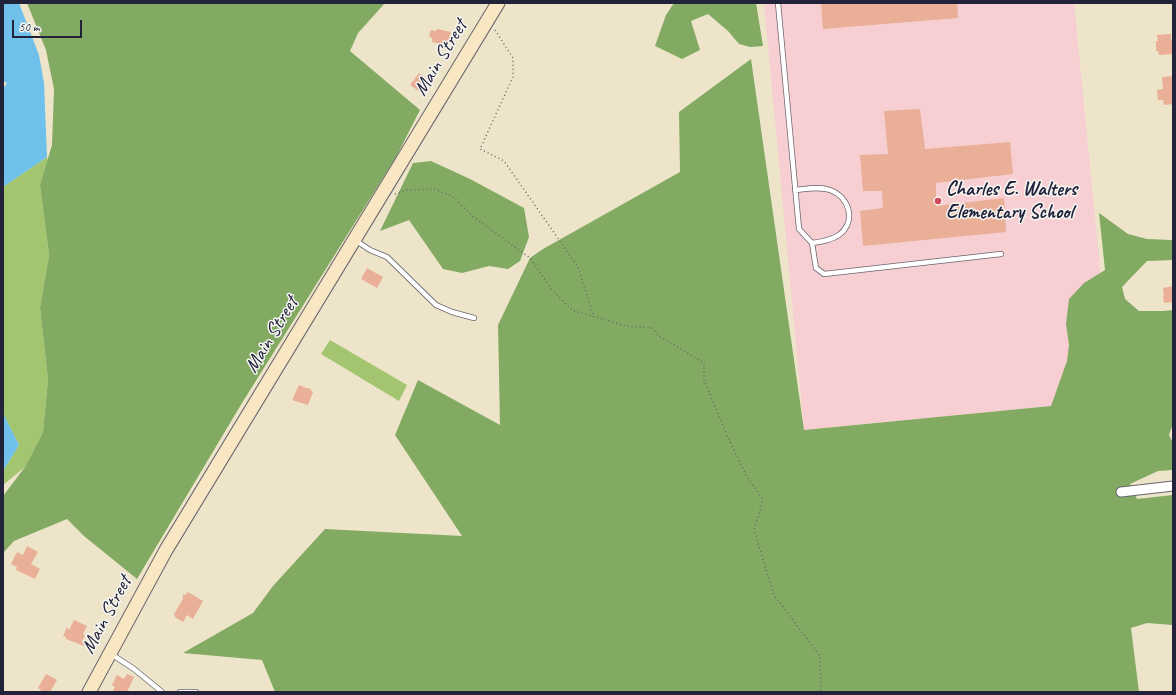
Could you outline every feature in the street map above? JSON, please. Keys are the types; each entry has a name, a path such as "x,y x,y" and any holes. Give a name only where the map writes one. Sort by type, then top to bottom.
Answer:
{"main road":[{"name":"Main Street","path":"89,692 166,550 498,3"}],"street":[{"path":"1122,492 1173,486"}],"lane":[{"path":"778,3 799,229 812,243 816,268 824,274 1001,254"},
{"path":"795,190 821,188 829,190 842,198 848,207 849,220 844,230 838,236 812,243"},
{"path":"354,239 370,250 387,257 436,305 452,312 474,318"},
{"path":"109,653 134,669 162,692"},
{"path":"180,692 196,692"}],"path":[{"path":"487,22 493,26 514,58 513,77 480,149 504,161 578,267 595,317"},
{"path":"379,198 407,190 434,189 452,196 475,218 530,258 552,290 572,310 626,326 652,328 659,336 704,363 704,380 726,433 746,475 763,500 754,530 774,595 820,656 821,692"}],"shaded area":[{"name":"Charles E. Walters Elementary School","path":"764,3 1074,3 1113,400 804,430"}],"green space":[{"path":"27,3 385,3 358,33 350,51 420,110 396,157 242,403 137,579 84,536 67,519 14,541 3,553 3,496 25,467 43,432 48,380 40,308 49,255 40,185 52,145 54,89 46,50"},
{"path":"674,3 756,3 763,46 750,47 739,44 728,31 708,14 691,21 700,50 682,59 655,46 666,15"},
{"path":"751,59 804,430 1051,406 1067,361 1069,345 1066,324 1069,299 1084,283 1105,270 1099,213 1128,234 1147,239 1172,240 1173,260 1147,261 1122,287 1125,299 1139,311 1173,310 1173,423 1169,435 1173,443 1173,470 1158,471 1130,484 1137,499 1173,495 1173,625 1147,623 1131,628 1139,692 275,692 262,660 183,653 253,613 273,586 325,529 462,536 395,435 418,380 500,425 498,325 530,258 543,249 680,172 679,112"},
{"path":"47,157 48,161 40,185 49,255 40,308 48,380 43,432 25,467 3,485 3,471 19,445 3,413 3,187"},
{"path":"431,161 470,179 524,208 529,237 520,261 508,269 489,266 462,273 443,269 409,220 380,231 413,163"},
{"path":"330,340 407,385 399,401 321,354"}],"water":[{"path":"3,3 19,3 39,55 44,83 47,157 3,187 3,89 7,83 3,81"},
{"path":"3,413 19,445 3,471"}],"building":[{"path":"821,3 957,3 958,18 823,29"},
{"path":"437,29 451,32 448,46 432,42 432,38 429,36 431,30 436,31"},
{"path":"1171,34 1171,40 1173,39 1173,54 1159,55 1158,51 1156,51 1156,41 1158,41 1157,35"},
{"path":"419,73 429,80 420,92 410,85"},
{"path":"1173,76 1173,104 1164,105 1163,100 1158,100 1157,90 1163,89 1162,77"},
{"path":"920,109 925,149 1010,142 1013,174 936,183 936,206 1004,198 1006,232 863,246 860,211 883,208 882,191 863,191 860,155 888,154 884,111"},
{"path":"367,268 383,277 377,288 361,279"},
{"path":"1173,286 1173,302 1164,303 1163,288"},
{"path":"299,385 309,388 313,392 308,405 292,400"},
{"path":"27,546 38,552 31,564 40,569 35,579 16,570 17,567 11,564 17,552 23,555"},
{"path":"188,592 203,601 193,619 187,615 183,622 175,617 174,614 183,599 183,594 185,595"},
{"path":"74,620 87,626 83,634 85,635 82,642 85,645 84,646 66,639 66,637 63,636 67,627 69,630"},
{"path":"46,674 57,680 50,692 40,692 41,690 38,688"},
{"path":"127,674 134,677 127,692 112,692 115,687 112,685 117,675 124,679"}],"place":[{"name":"Charles E. Walters Elementary School","path":"938,201"}]}
